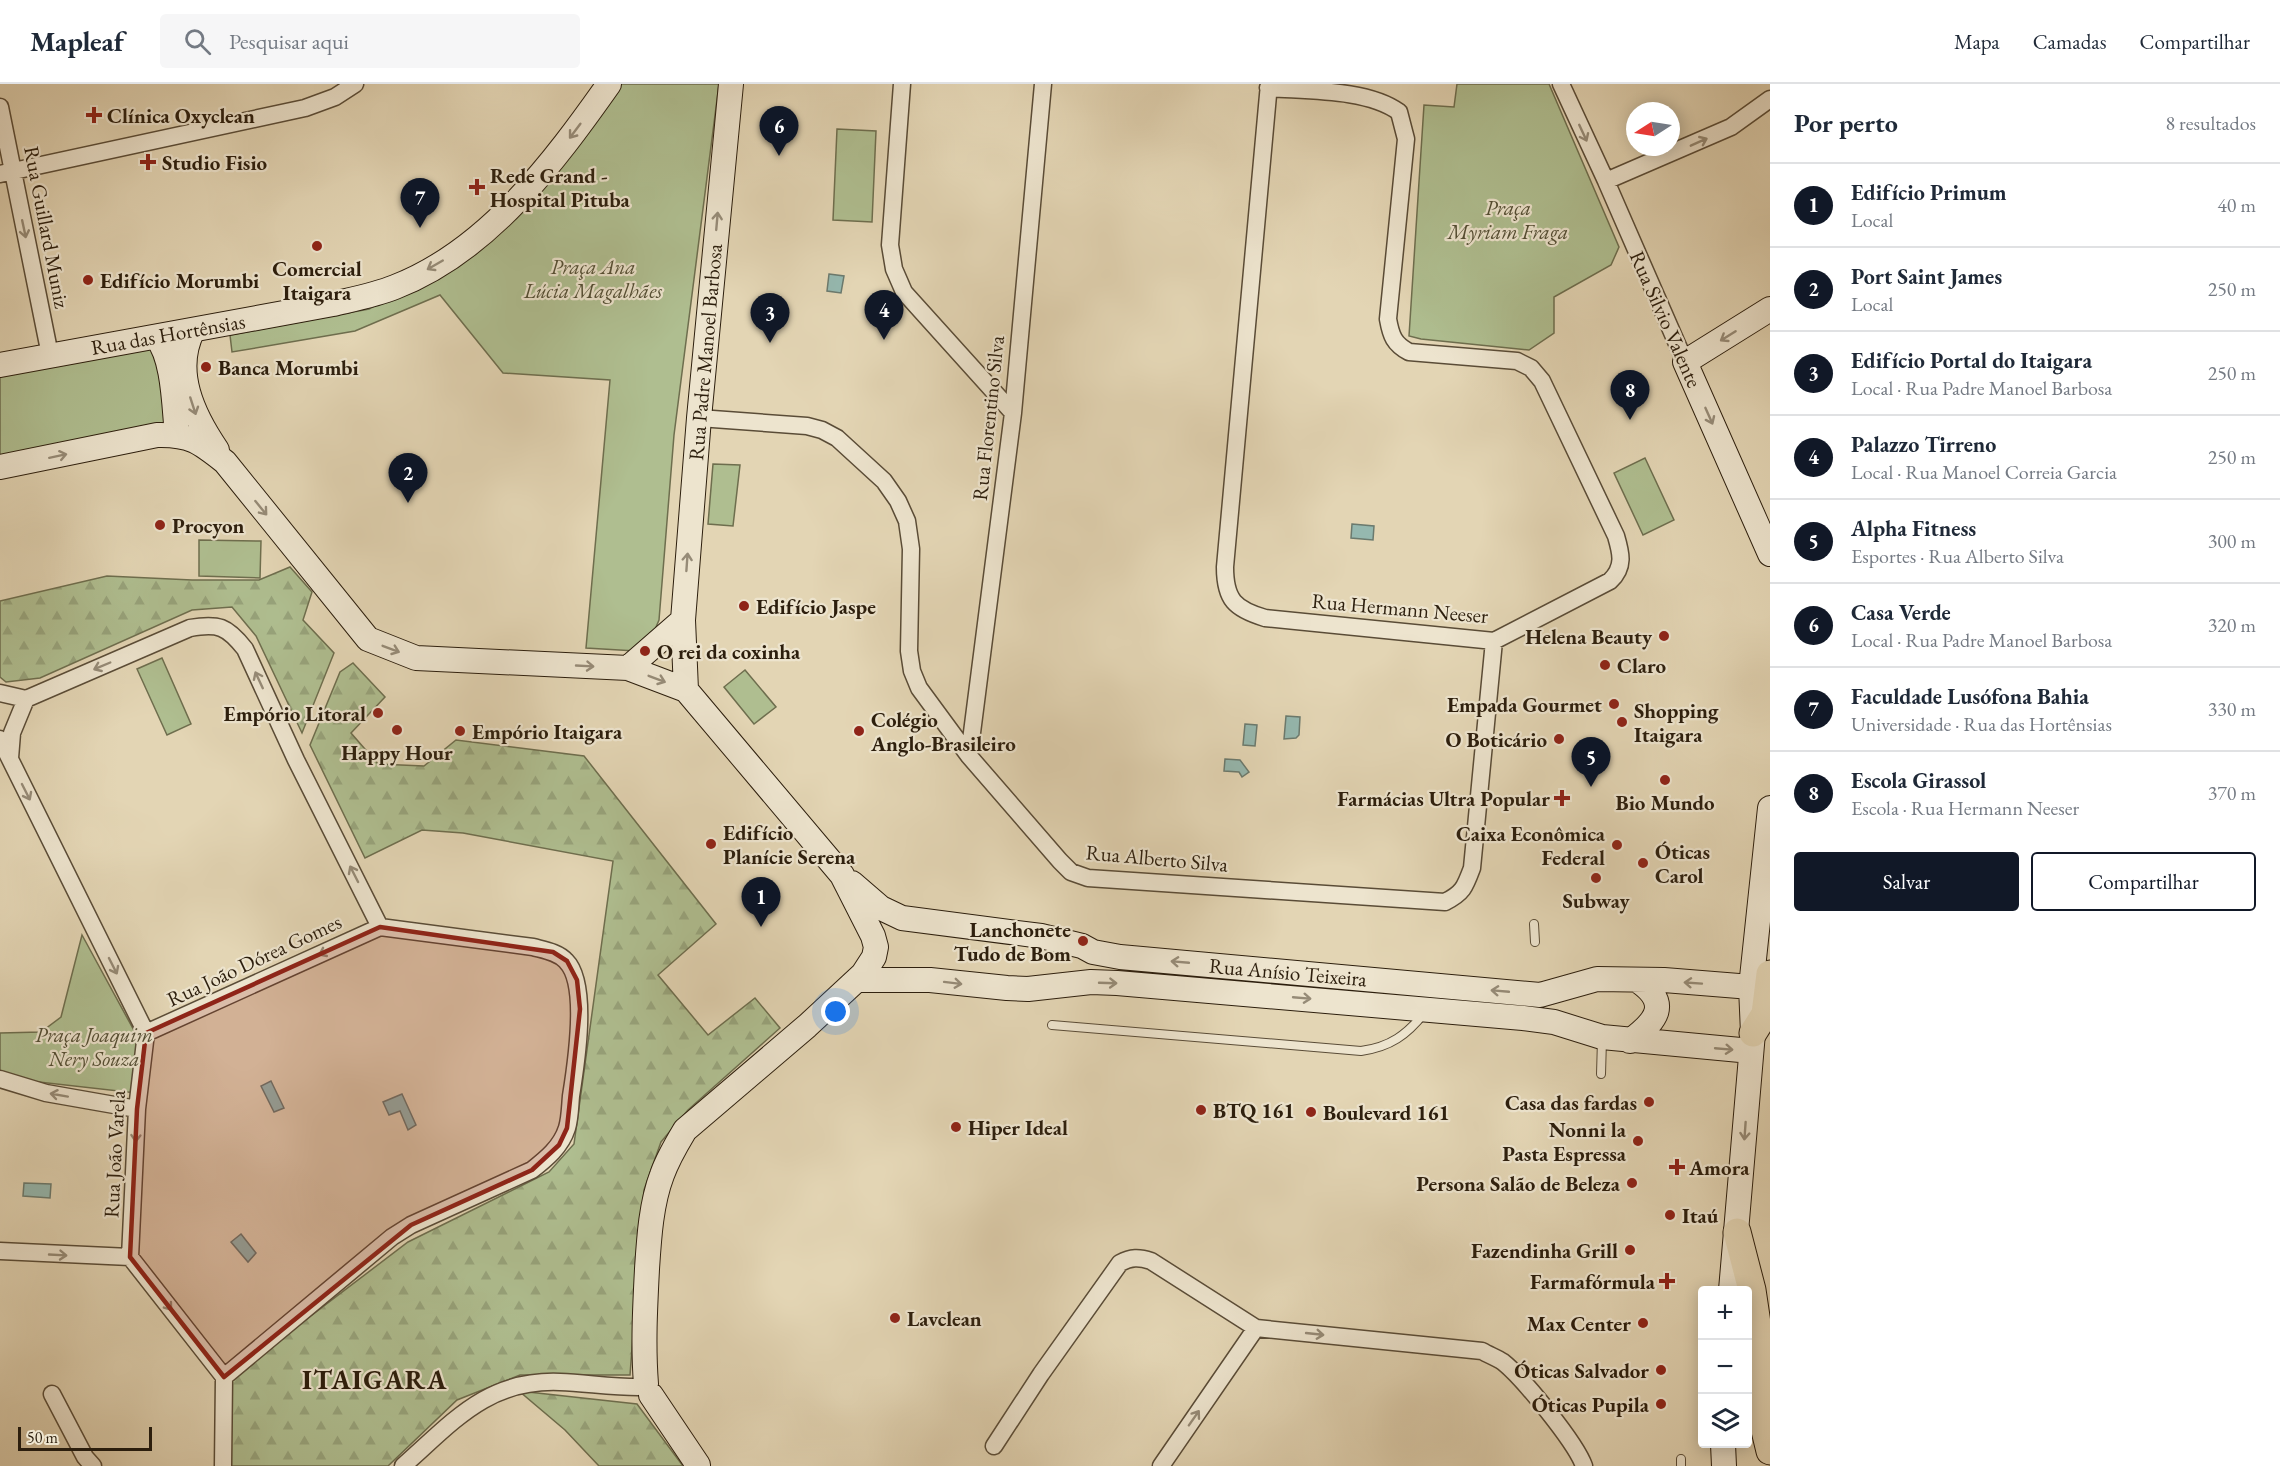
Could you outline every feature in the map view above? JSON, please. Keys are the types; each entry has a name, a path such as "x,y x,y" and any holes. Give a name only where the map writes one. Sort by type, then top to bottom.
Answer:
{"main road":[{"path":"1752,1042 1765,1014 1760,980"},
{"path":"1737,1232 1752,1290 1761,1350 1760,1395 1763,1422 1770,1451"}],"street":[{"path":"6,173 305,108 335,98 355,84"},
{"name":"Rua das Hortênsias","path":"0,365 370,295 397,286 453,255 517,201 556,156 609,84"},
{"name":"Rua Padre Manoel Barbosa","path":"686,690 683,620 730,84"},
{"path":"902,84 890,245 894,269 904,292 1013,413"},
{"name":"Rua Florentino Silva","path":"969,756 1013,413 1043,84"},
{"name":"Rua Silvio Valente","path":"1561,84 1770,554"},
{"name":"Rua Hermann Neeser","path":"1268,86 1362,96 1378,100 1399,112 1406,139 1388,320 1391,335 1397,346 1409,352 1517,361 1531,368 1542,381 1616,536 1621,562 1618,574 1610,580 1494,641 1265,618 1243,611 1235,605 1228,593 1225,567 1268,86"},
{"path":"1606,181 1731,127 1770,99"},
{"name":"Rua Guillard Muniz","path":"0,107 6,173 50,355"},
{"path":"1685,362 1770,309"},
{"path":"193,330 185,345 184,365 193,410 202,428 225,462 368,639 416,658 628,668 686,690 842,875 861,910 881,963 899,979"},
{"path":"156,337 163,345 167,358 177,435"},
{"name":"Rua Alberto Silva","path":"699,417 807,426 822,430 837,438 884,481 908,521 911,549 909,651 912,671 919,688 969,756 1065,867 1071,872 1088,878 1445,902 1459,895 1466,885 1472,868 1494,641"},
{"path":"0,467 157,435 177,435 194,439 225,462"},
{"path":"628,668 683,620"},
{"path":"0,693 26,699 190,628 208,625 219,627 233,634 245,649 296,760 380,927 533,947 553,952 567,961 577,980 580,1008 576,1066 567,1128 559,1144 547,1158 532,1170 411,1225 392,1238 224,1377"},
{"path":"10,760 12,733 26,699"},
{"path":"0,739 146,1034"},
{"path":"1760,980 1770,808"},
{"name":"Rua Anísio Teixeira","path":"842,875 881,908 902,918 1041,936 1070,942 1093,952 1120,957 1540,994 1596,979 1760,980"},
{"path":"700,1461 643,1390 645,1304 654,1203 671,1152 685,1130 807,1026 856,980 872,963 881,931 902,918"},
{"name":"Rua João Dórea Gomes","path":"146,1034 380,927"},
{"path":"1067,984 1080,968 1077,950 1070,942"},
{"name":"Rua Anísio Teixeira","path":"856,980 930,980 1028,989 1091,982 1117,983 1554,1022 1602,1037 1630,1041 1752,1042"},
{"path":"1630,1041 1649,1026 1655,1017 1656,1005 1652,991 1637,980"},
{"name":"Rua João Varela","path":"130,1257 137,1108 146,1034"},
{"path":"1731,1286 1752,1042"},
{"path":"0,1078 45,1093 137,1108"},
{"path":"0,1251 130,1257 224,1377 223,1466"},
{"path":"994,1446 1041,1374 1120,1263 1129,1258 1140,1258 1151,1261 1256,1328 1482,1351 1501,1361 1517,1375 1574,1446 1584,1466"},
{"path":"1161,1466 1256,1328"},
{"path":"403,1466 469,1407 511,1387 560,1382 643,1390"},
{"path":"52,1394 85,1457 93,1466"},
{"path":"1723,1448 1724,1466"}],"lane":[{"path":"1534,924 1535,942"},
{"path":"1052,1025 1360,1051 1376,1049 1396,1041 1411,1029 1427,1009"},
{"path":"1601,1074 1602,1037"}],"highlighted area":[{"path":"380,927 553,952 567,961 577,980 580,1009 567,1128 559,1145 532,1170 411,1225 224,1377 130,1257 137,1109 146,1033"}],"green space":[{"name":"Praça Ana Lúcia Magalhães","path":"615,84 719,84 674,435 659,620 650,641 636,651 586,648 610,380 503,373 440,295 355,331 232,352 230,335 369,309 434,275"},
{"name":"Praça Myriam Fraga","path":"1457,84 1549,84 1619,247 1611,265 1554,297 1554,333 1529,350 1409,336 1424,105 1454,107"},
{"path":"837,129 876,131 872,222 833,220"},
{"path":"159,346 170,423 0,461 0,371"},
{"path":"1645,458 1674,520 1643,535 1614,473"},
{"path":"713,464 740,465 733,526 708,524"},
{"path":"199,540 261,541 260,578 199,576"},
{"path":"290,567 312,592 303,620 334,653 302,733 256,636 232,607 192,610 40,678 6,682 0,677 0,601 107,576 259,580"},
{"path":"162,658 191,724 167,735 137,669"},
{"path":"353,663 385,697 351,733 378,764 424,766 456,740 584,756 716,924 658,975 708,1035 755,998 780,1028 688,1110 661,1142 644,1190 630,1375 520,1375 457,1400 388,1466 229,1466 225,1381 408,1242 549,1172 574,1144 613,861 463,833 422,830 365,858 310,745 340,672"},
{"path":"745,670 776,707 754,724 724,687"},
{"name":"Praça Joaquim Nery Souza","path":"82,935 137,1036 136,1093 30,1081 0,1072 0,1033 41,1032 61,1017"},
{"path":"519,1391 637,1404 683,1466 599,1466 565,1430"}],"water":[{"path":"829,274 844,276 841,293 827,291"},
{"path":"1352,524 1374,526 1373,540 1351,538"},
{"path":"1286,716 1300,717 1299,735 1296,738 1284,739"},
{"path":"1245,724 1257,725 1255,746 1243,745"},
{"path":"1225,759 1240,760 1249,772 1242,777 1239,772 1224,771"},
{"path":"271,1081 284,1108 274,1112 261,1086"},
{"path":"402,1094 416,1125 408,1130 400,1111 389,1115 383,1102"},
{"path":"24,1183 51,1184 50,1198 23,1196"},
{"path":"241,1234 256,1253 248,1262 231,1242"}],"place":[{"name":"Clínica Oxyclean","path":"94,115"},
{"name":"Casa Verde","path":"779,156"},
{"name":"Studio Fisio","path":"148,162"},
{"name":"Rede Grand - Hospital Pituba","path":"477,187"},
{"name":"Faculdade Lusófona Bahia","path":"420,228"},
{"name":"Comercial Itaigara","path":"317,246"},
{"name":"Edifício Morumbi","path":"88,280"},
{"name":"Palazzo Tirreno","path":"884,340"},
{"name":"Edifício Portal do Itaigara","path":"770,343"},
{"name":"Banca Morumbi","path":"206,367"},
{"name":"Escola Girassol","path":"1630,420"},
{"name":"Port Saint James","path":"408,503"},
{"name":"Procyon","path":"160,525"},
{"name":"Edifício Jaspe","path":"744,606"},
{"name":"Helena Beauty","path":"1664,636"},
{"name":"O rei da coxinha","path":"645,651"},
{"name":"Claro","path":"1605,665"},
{"name":"Empada Gourmet","path":"1614,704"},
{"name":"Empório Litoral","path":"378,713"},
{"name":"Shopping Itaigara","path":"1622,722"},
{"name":"Happy Hour","path":"397,730"},
{"name":"Empório Itaigara","path":"460,731"},
{"name":"Colégio Anglo-Brasileiro","path":"859,731"},
{"name":"O Boticário","path":"1559,739"},
{"name":"Bio Mundo","path":"1665,780"},
{"name":"Alpha Fitness","path":"1591,787"},
{"name":"Farmácias Ultra Popular","path":"1562,798"},
{"name":"Edifício Planície Serena","path":"711,844"},
{"name":"Caixa Econômica Federal","path":"1617,845"},
{"name":"Óticas Carol","path":"1643,863"},
{"name":"Subway","path":"1596,878"},
{"name":"Edifício Primum","path":"761,927"},
{"name":"Lanchonete Tudo de Bom","path":"1083,941"},
{"name":"Casa das fardas","path":"1649,1102"},
{"name":"BTQ 161","path":"1201,1110"},
{"name":"Boulevard 161","path":"1311,1112"},
{"name":"Hiper Ideal","path":"956,1127"},
{"name":"Nonni la Pasta Espressa","path":"1638,1141"},
{"name":"Amora","path":"1677,1167"},
{"name":"Persona Salão de Beleza","path":"1632,1183"},
{"name":"Itaú","path":"1670,1215"},
{"name":"Fazendinha Grill","path":"1630,1250"},
{"name":"Farmafórmula","path":"1667,1281"},
{"name":"Lavclean","path":"895,1318"},
{"name":"Max Center","path":"1643,1323"},
{"name":"Óticas Salvador","path":"1661,1370"},
{"name":"Óticas Pupila","path":"1661,1404"}],"district":[{"name":"ITAIGARA","path":"375,1379"}]}
